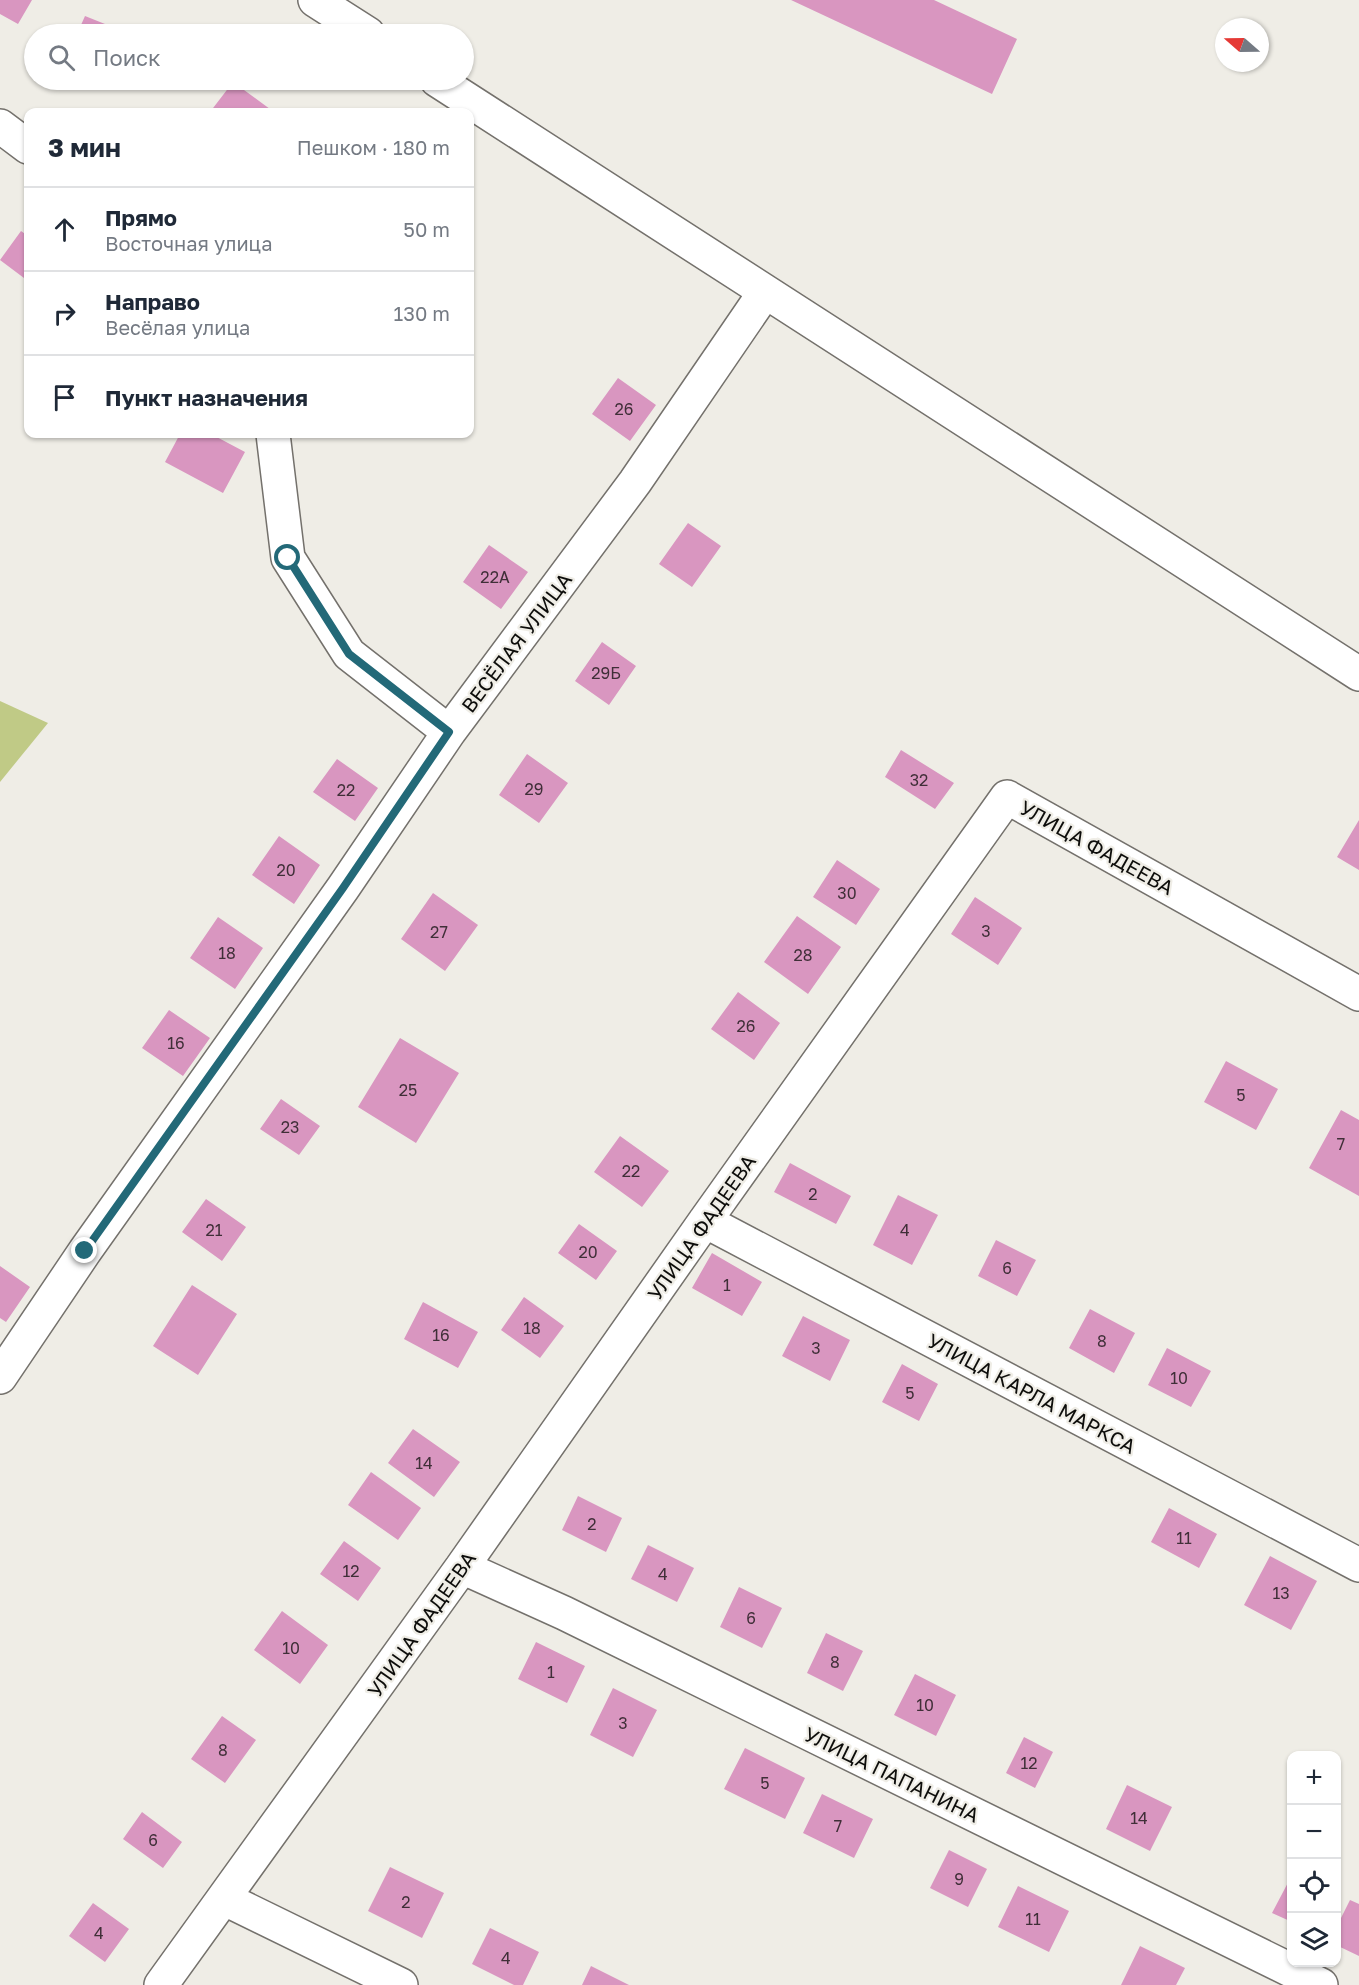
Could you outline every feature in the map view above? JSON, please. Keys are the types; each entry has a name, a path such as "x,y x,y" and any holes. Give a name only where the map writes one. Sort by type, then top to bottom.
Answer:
{"street":[{"path":"315,0 352,24"},
{"path":"452,90 1359,674"},
{"path":"0,126 24,144"},
{"name":"ВЕСЁЛАЯ УЛИЦА","path":"0,1377 85,1251 343,888 449,732 635,482 765,292"},
{"path":"273,438 288,558 349,654 449,732"},
{"name":"УЛИЦА ФАДЕЕВА","path":"161,1985 462,1567 1007,797 1359,994"},
{"name":"УЛИЦА КАРЛА МАРКСА","path":"705,1221 1359,1565"},
{"name":"УЛИЦА ПАПАНИНА","path":"462,1567 575,1618 1321,1985"},
{"path":"225,1899 401,1985"}],"green space":[{"path":"0,701 48,723 0,782"}],"building":[{"path":"0,0 32,0 18,24 0,14"},
{"path":"791,0 934,0 1017,39 992,94"},
{"path":"85,16 105,24 81,24"},
{"path":"227,90 244,90 269,108 213,108"},
{"path":"21,231 24,233 24,278 0,260"},
{"path":"618,378 656,405 630,441 592,414"},
{"path":"178,438 219,438 245,452 223,493 165,462"},
{"path":"688,523 721,546 692,587 659,564"},
{"path":"489,545 528,572 501,609 463,582"},
{"path":"602,642 636,666 609,705 575,681"},
{"path":"901,750 954,783 935,809 885,777"},
{"path":"527,754 568,783 539,823 499,795"},
{"path":"337,759 378,788 355,821 313,792"},
{"path":"1359,820 1359,870 1337,857"},
{"path":"279,836 320,865 294,904 252,875"},
{"path":"837,860 880,889 856,925 813,897"},
{"path":"433,893 478,925 445,971 401,939"},
{"path":"975,897 1022,928 998,965 951,934"},
{"path":"797,916 841,947 808,994 764,962"},
{"path":"218,917 263,948 235,989 190,958"},
{"path":"738,992 780,1023 754,1060 711,1029"},
{"path":"169,1010 210,1038 183,1076 142,1048"},
{"path":"400,1038 459,1073 416,1143 358,1107"},
{"path":"1226,1061 1278,1089 1256,1130 1204,1102"},
{"path":"281,1099 320,1126 299,1155 260,1129"},
{"path":"1341,1110 1359,1120 1359,1196 1309,1168"},
{"path":"620,1136 669,1171 642,1207 594,1172"},
{"path":"790,1163 851,1196 836,1224 774,1192"},
{"path":"898,1195 938,1215 912,1265 873,1245"},
{"path":"206,1199 246,1227 222,1261 182,1232"},
{"path":"579,1224 617,1251 596,1280 558,1253"},
{"path":"996,1240 1036,1260 1017,1296 978,1276"},
{"path":"712,1253 762,1282 742,1316 692,1288"},
{"path":"0,1266 30,1287 6,1322 0,1318"},
{"path":"192,1285 237,1314 198,1375 153,1346"},
{"path":"524,1297 564,1326 540,1358 501,1330"},
{"path":"423,1302 478,1332 458,1368 404,1339"},
{"path":"1090,1309 1135,1333 1114,1373 1069,1348"},
{"path":"803,1316 850,1340 830,1381 782,1356"},
{"path":"1167,1348 1211,1371 1191,1407 1148,1385"},
{"path":"902,1364 938,1384 919,1421 882,1402"},
{"path":"413,1429 460,1462 434,1497 388,1463"},
{"path":"371,1472 421,1508 398,1540 348,1505"},
{"path":"578,1496 622,1518 606,1552 562,1530"},
{"path":"1169,1508 1217,1534 1199,1568 1151,1542"},
{"path":"344,1541 381,1568 358,1601 320,1574"},
{"path":"648,1545 694,1568 677,1602 631,1579"},
{"path":"1270,1556 1317,1581 1291,1630 1244,1605"},
{"path":"739,1587 782,1608 762,1648 720,1627"},
{"path":"282,1611 328,1645 300,1684 254,1650"},
{"path":"826,1633 863,1651 843,1691 807,1673"},
{"path":"536,1642 585,1666 567,1703 518,1679"},
{"path":"915,1674 956,1695 936,1736 894,1715"},
{"path":"613,1688 657,1710 633,1757 590,1735"},
{"path":"222,1716 256,1740 225,1783 191,1759"},
{"path":"1024,1737 1053,1752 1035,1788 1006,1773"},
{"path":"745,1748 805,1778 785,1819 724,1789"},
{"path":"1127,1785 1172,1807 1150,1851 1106,1829"},
{"path":"822,1794 873,1819 854,1858 803,1833"},
{"path":"142,1812 182,1842 163,1868 123,1839"},
{"path":"949,1850 987,1869 968,1907 930,1888"},
{"path":"390,1867 444,1893 422,1938 368,1911"},
{"path":"1287,1884 1287,1920 1272,1913"},
{"path":"1018,1886 1069,1911 1049,1952 998,1927"},
{"path":"1350,1900 1359,1904 1359,1956 1341,1947 1341,1918"},
{"path":"93,1903 129,1929 105,1962 69,1936"},
{"path":"490,1928 539,1952 523,1985 514,1985 472,1964"},
{"path":"1140,1946 1185,1968 1176,1985 1121,1985"},
{"path":"591,1966 629,1985 582,1985"}],"route":[{"path":"85,1251 343,888 449,732 349,654 288,558"}]}
